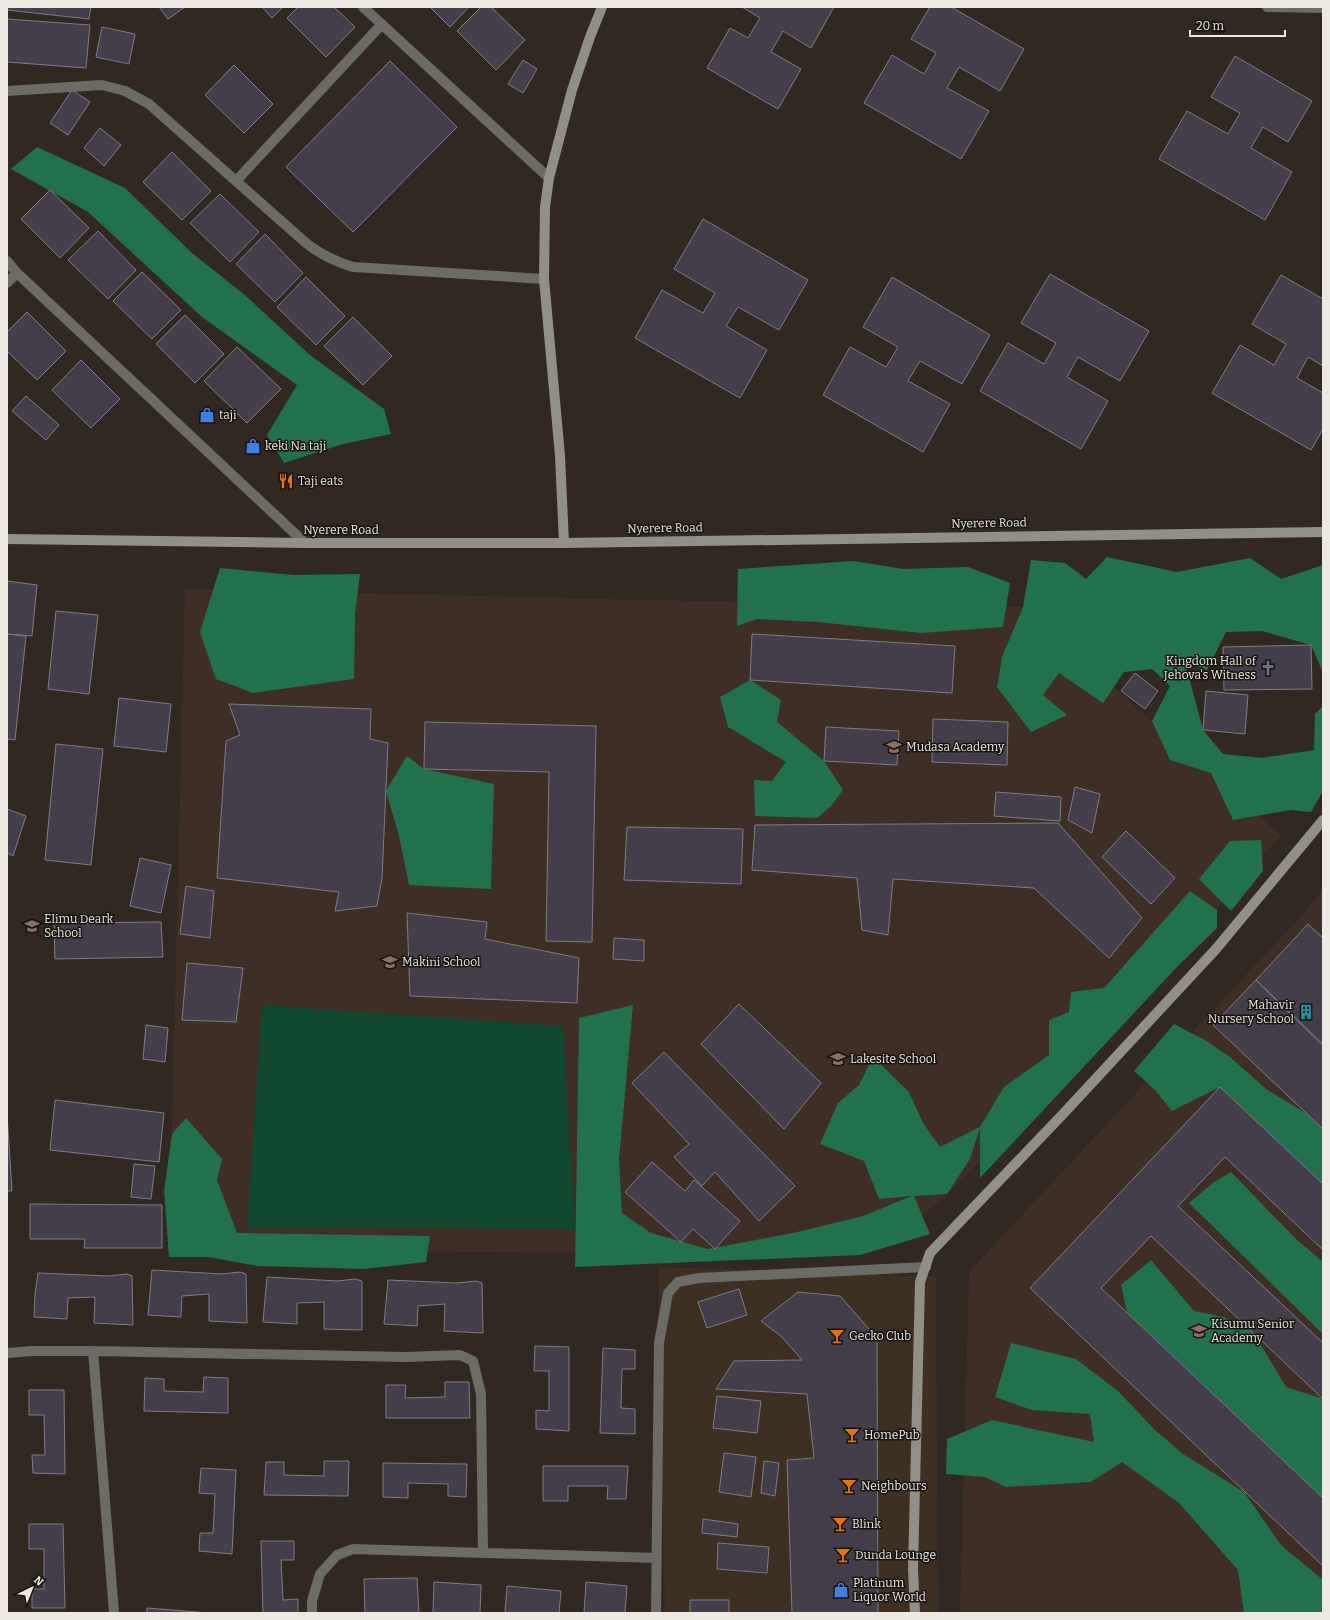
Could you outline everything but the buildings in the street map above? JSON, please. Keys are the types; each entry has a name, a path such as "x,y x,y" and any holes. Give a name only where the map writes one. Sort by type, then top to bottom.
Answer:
{"street":[{"path":"363,7 549,178"},
{"path":"564,543 560,456 544,279 544,206 549,178 572,90 602,7"},
{"path":"1267,7 1323,8"},
{"path":"236,181 382,24"},
{"path":"7,91 102,85 125,91 149,104 306,243 324,256 336,262 353,267 544,279"},
{"path":"7,261 17,273 305,543"},
{"path":"7,283 17,273"},
{"name":"Nyerere Road","path":"7,539 305,543 564,543 1323,532"},
{"path":"915,1613 913,1569 920,1282 930,1253 1216,949 1323,820"},
{"path":"656,1613 659,1343 668,1293 678,1282 699,1278 926,1267"},
{"path":"7,1353 33,1351 93,1351 406,1357 460,1355 474,1361 481,1394 483,1553"},
{"path":"93,1351 114,1613"},
{"path":"312,1613 312,1601 320,1574 337,1555 353,1549 657,1558"}],"shaded area":[{"path":"185,589 1023,607 1281,835 1190,940 965,1178 929,1210 872,1244 589,1253 169,1249"},
{"path":"1323,890 1323,1613 960,1613 969,1272 1301,916"},
{"path":"658,1267 936,1277 938,1613 665,1613"}],"green space":[{"path":"37,147 125,188 192,253 246,296 310,355 384,409 391,434 343,444 284,463 267,435 297,385 202,317 88,212 11,169"},
{"path":"1107,557 1177,572 1250,558 1281,579 1323,565 1323,672 1311,645 1262,631 1226,632 1207,670 1185,662 1203,730 1223,754 1262,758 1314,750 1315,714 1323,706 1323,791 1311,812 1291,810 1233,820 1211,773 1170,760 1152,721 1170,686 1152,669 1124,672 1103,703 1059,673 1043,695 1067,715 1031,732 997,687 1002,657 1023,607 1031,560 1065,563 1086,579"},
{"path":"854,561 903,569 968,567 1010,583 1003,627 921,633 818,622 757,619 737,626 738,569"},
{"path":"220,568 293,575 360,574 355,614 354,679 253,693 216,679 200,632"},
{"path":"750,680 781,700 777,722 824,761 843,790 831,806 817,818 755,816 754,780 772,781 786,762 728,727 720,697"},
{"path":"407,756 424,769 494,784 491,889 409,885 399,836 386,791"},
{"path":"1261,840 1263,871 1231,911 1199,879 1230,841"},
{"path":"1190,891 1217,910 1217,928 1176,968 980,1178 980,1128 970,1159 947,1194 914,1196 930,1234 860,1255 575,1267 579,1018 633,1005 619,1160 622,1213 651,1233 708,1249 793,1233 863,1216 912,1196 879,1199 864,1161 820,1144 838,1103 859,1085 873,1057 909,1092 923,1123 940,1147 980,1127 1004,1087 1049,1055 1049,1020 1069,1012 1071,992 1104,988"},
{"path":"262,1005 563,1026 575,1229 247,1227"},
{"path":"1174,1024 1205,1040 1230,1057 1266,1089 1307,1114 1323,1129 1323,1184 1220,1087 1172,1111 1155,1090 1134,1071"},
{"path":"186,1118 222,1159 217,1180 237,1233 430,1236 426,1262 364,1269 258,1266 208,1257 169,1257 164,1191 172,1134"},
{"path":"1231,1172 1296,1239 1323,1262 1323,1334 1189,1203 1214,1182"},
{"path":"1151,1260 1194,1311 1224,1317 1254,1333 1286,1387 1323,1399 1323,1498 1127,1312 1121,1285"},
{"path":"1011,1343 1076,1359 1119,1392 1155,1430 1183,1454 1244,1492 1281,1545 1323,1580 1323,1613 1244,1613 1238,1570 1179,1503 1122,1462 1091,1482 1006,1487 985,1477 946,1474 947,1439 992,1420 1094,1442 1090,1414 1032,1410 995,1397"}],"place":[{"name":"taji","path":"207,415"},
{"name":"keki Na taji","path":"253,446"},
{"name":"Taji eats","path":"286,481"},
{"name":"Kingdom Hall of Jehova's Witness","path":"1268,668"},
{"name":"Mudasa Academy","path":"894,747"},
{"name":"Elimu Deark School","path":"32,926"},
{"name":"Makini School","path":"390,962"},
{"name":"Mahavir Nursery School","path":"1306,1012"},
{"name":"Lakesite School","path":"838,1059"},
{"name":"Kisumu Senior Academy","path":"1199,1331"},
{"name":"Gecko Club","path":"837,1336"},
{"name":"HomePub","path":"852,1435"},
{"name":"Neighbours","path":"849,1486"},
{"name":"Blink","path":"840,1524"},
{"name":"Dunda Lounge","path":"843,1555"},
{"name":"Platinum Liquor World","path":"841,1590"}]}
